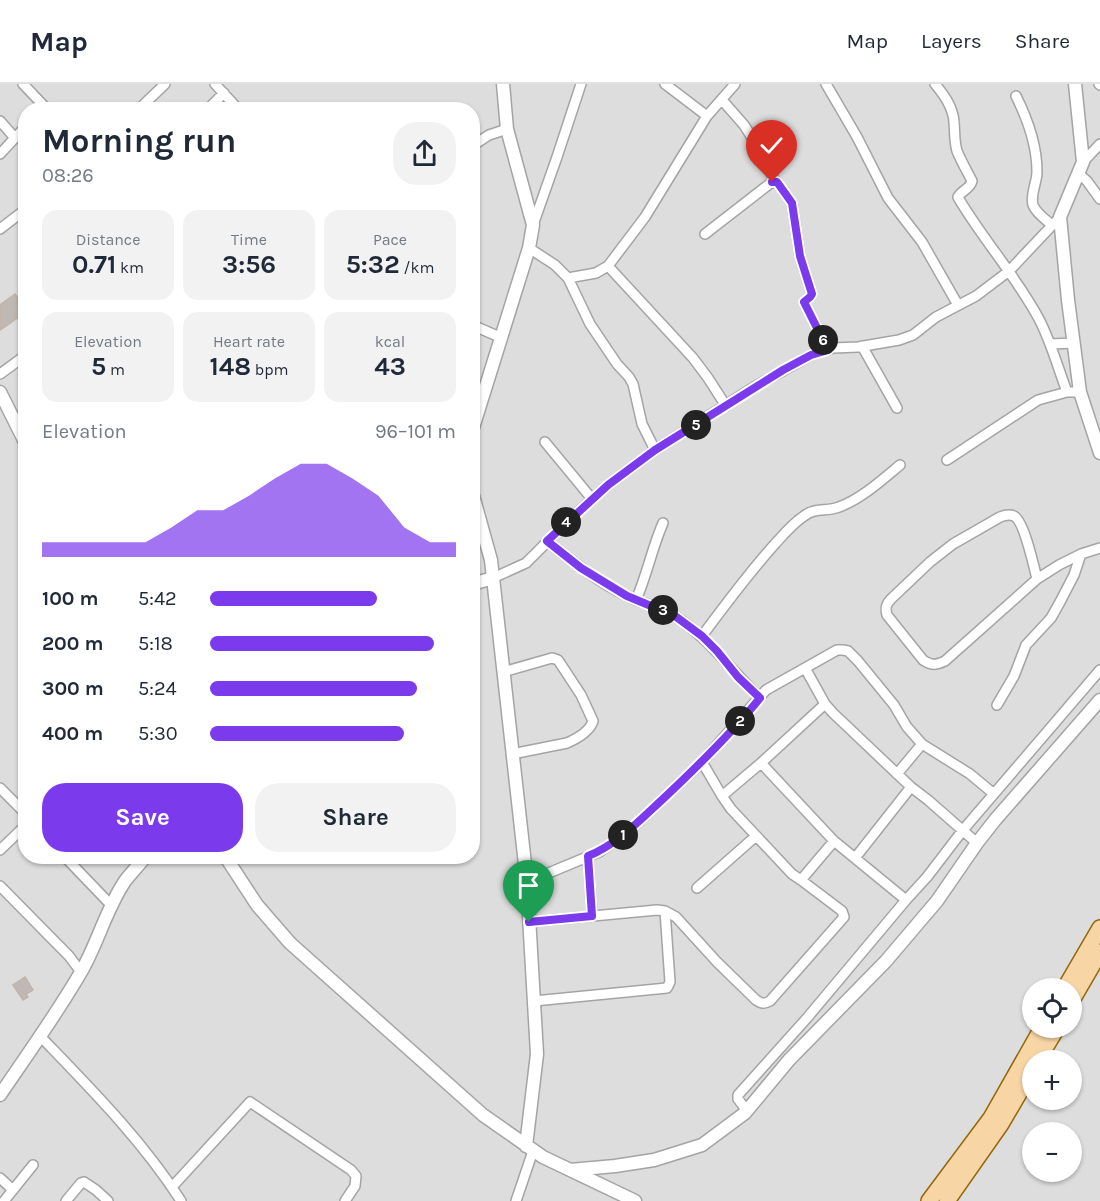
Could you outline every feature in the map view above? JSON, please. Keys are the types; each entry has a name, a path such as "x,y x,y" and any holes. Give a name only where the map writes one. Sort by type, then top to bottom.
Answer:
{"main road":[{"path":"1071,978 1100,928"},
{"path":"1082,983 1100,952"},
{"path":"947,1201 996,1121 1037,1038"},
{"path":"929,1201 996,1121 1022,1085"}],"street":[{"path":"23,84 39,102"},
{"path":"146,102 165,84"},
{"path":"215,84 232,102"},
{"path":"503,84 507,129 533,225"},
{"path":"480,406 529,248 533,225 581,84"},
{"path":"664,84 707,116"},
{"path":"568,278 596,273 608,266 645,217 707,116 735,84"},
{"path":"826,84 857,137 888,198 922,242 958,305"},
{"path":"935,84 951,108 957,150 972,181 969,188 960,193 958,197 1039,319 1067,392"},
{"path":"1075,84 1080,167 1100,199"},
{"path":"215,102 224,93"},
{"path":"1016,96 1027,119 1036,154 1037,173 1032,202 1039,213 1056,221"},
{"path":"722,100 744,125 775,181 792,203 800,256 812,294 804,302 828,350"},
{"path":"0,121 15,138"},
{"path":"480,141 507,129"},
{"path":"0,154 18,135"},
{"path":"480,582 493,579 526,563 608,485 655,450 783,370 811,355 828,350 899,340 913,334 936,317 975,296 1009,271 1056,221 1080,167 1100,144"},
{"path":"705,234 775,181"},
{"path":"0,229 18,215"},
{"path":"1056,221 1080,392 1099,450"},
{"path":"529,248 555,265 568,278 590,324 633,384 642,424 655,450"},
{"path":"608,266 693,358 726,406"},
{"path":"480,328 502,338"},
{"path":"1050,344 1074,343"},
{"path":"862,346 897,408"},
{"path":"0,374 18,361"},
{"path":"0,392 18,428"},
{"path":"947,460 1038,400 1067,392 1080,392"},
{"path":"545,442 592,499"},
{"path":"702,636 761,560 805,514 846,504 900,465"},
{"path":"1037,579 1019,521 1014,516 1007,515 953,544 891,599 885,609 887,615 923,660 930,665 936,665 945,661 1037,579 1059,565 1100,548"},
{"path":"480,521 491,560 527,882 537,1054 529,1149 516,1201"},
{"path":"636,600 644,583 663,523"},
{"path":"547,541 603,582 627,596 675,616 702,636 760,698"},
{"path":"997,705 1014,676 1026,645 1051,618 1074,575 1082,554"},
{"path":"527,882 600,852 629,831 702,762 766,690 837,650 848,651 858,661 922,744 970,774 994,794"},
{"path":"503,672 555,658 581,695 593,721 591,726 567,743 513,754"},
{"path":"805,668 825,704 910,787 969,836"},
{"path":"570,1170 654,1160 702,1145 878,969 937,901 969,836 994,794 1100,670"},
{"path":"742,1105 738,1095 807,1018 906,900 1047,760 1100,700"},
{"path":"722,796 825,704"},
{"path":"897,774 922,744"},
{"path":"529,922 664,911 676,917 756,1000 762,1004 770,1001 844,917 842,911 792,874 731,809 702,762"},
{"path":"761,763 834,841 906,900"},
{"path":"855,858 910,787"},
{"path":"0,788 18,806"},
{"path":"0,850 18,833"},
{"path":"697,888 756,836"},
{"path":"801,880 834,841"},
{"path":"588,856 592,916"},
{"path":"72,864 112,906"},
{"path":"0,1095 81,972 125,881 139,864"},
{"path":"230,864 257,905 290,943 483,1115 529,1149 635,1201"},
{"path":"0,886 69,956 81,972"},
{"path":"534,1001 667,988 670,982 664,911"},
{"path":"40,1036 124,1126 165,1176 178,1200"},
{"path":"172,1187 250,1102 351,1170 356,1176 355,1186 345,1201"},
{"path":"4,1201 33,1165"},
{"path":"0,1179 13,1190"},
{"path":"66,1201 84,1182 108,1201"}],"shaded area":[{"path":"0,84 1100,84 1100,1201 0,1201"}],"building":[{"path":"15,294 18,298 18,318 0,330 0,305"},
{"path":"25,977 33,990 26,994 28,997 23,1000 13,985"}],"route":[{"path":"529,922 592,916 588,856 600,852 629,831 702,762 760,698 702,636 675,616 627,596 603,582 547,541 608,485 655,450 783,370 811,355 828,350 804,302 812,294 800,256 792,203 777,182 772,182"}]}
